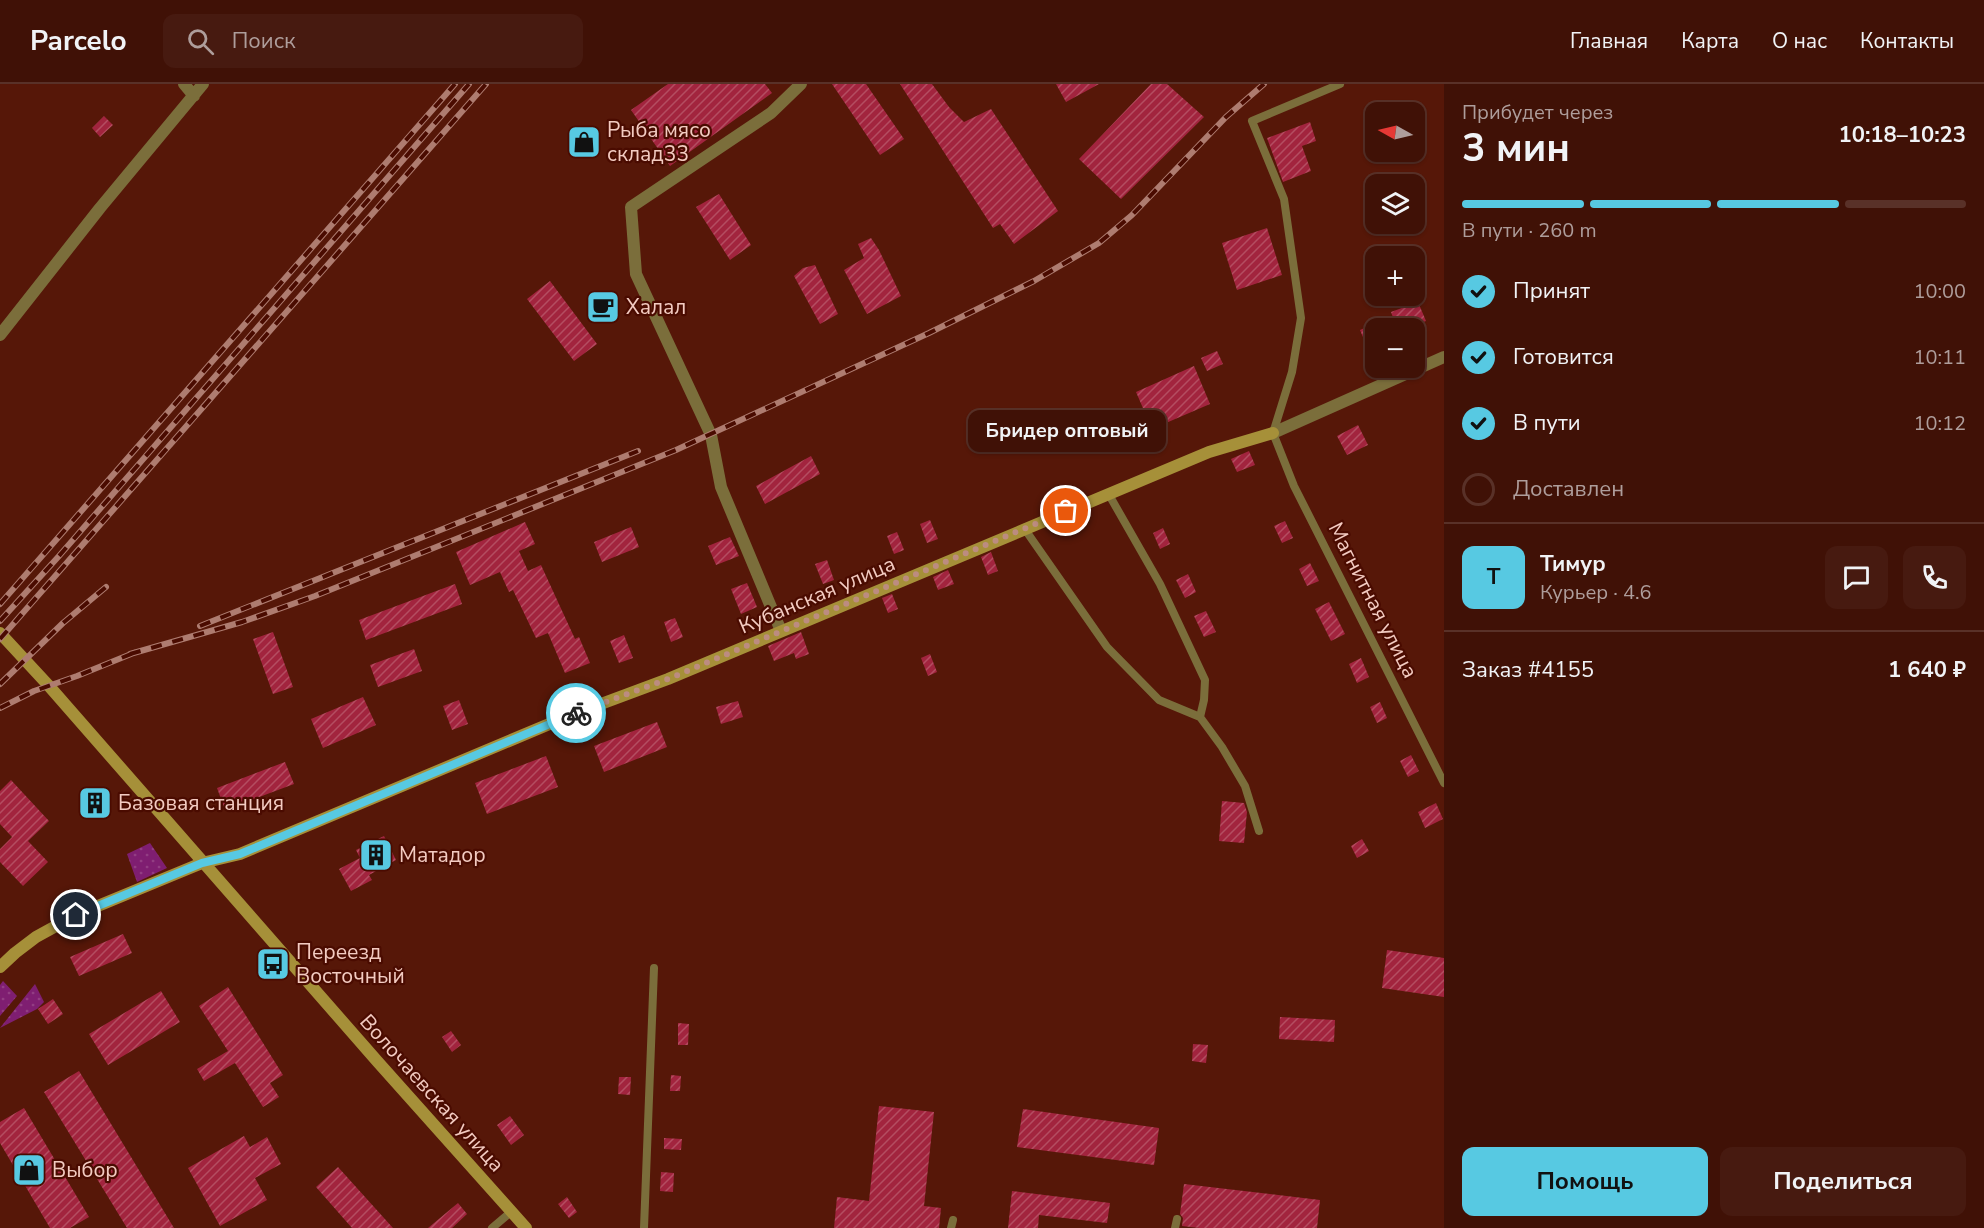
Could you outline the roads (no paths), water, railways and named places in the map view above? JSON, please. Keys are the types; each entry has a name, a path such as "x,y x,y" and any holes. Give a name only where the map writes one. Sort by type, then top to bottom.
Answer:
{"main road":[{"name":"Кубанская улица","path":"0,968 36,937 76,915 202,863 240,854 555,722 668,679 1209,452 1273,433"},
{"name":"Волочаевская улица","path":"0,633 526,1228"}],"street":[{"path":"184,84 194,96"},
{"path":"0,335 100,208 203,84"},
{"path":"781,632 721,487 711,435 636,274 631,207 771,114 801,84"},
{"name":"Кубанская улица","path":"1273,433 1444,357"}],"lane":[{"path":"1273,433 1292,372 1301,318 1284,199 1252,121 1340,84"},
{"name":"Магнитная улица","path":"1273,433 1294,486 1443,778"},
{"path":"1108,493 1160,584 1205,680 1200,717"},
{"path":"1024,528 1107,648 1159,700 1200,717 1222,747 1245,786 1259,831"},
{"path":"644,1228 654,968"},
{"path":"492,1228 512,1211"},
{"path":"1175,1228 1177,1219"}],"railway":[{"path":"0,604 455,84"},
{"path":"0,621 469,84"},
{"path":"0,639 486,84"},
{"path":"130,654 242,622 315,596 676,450 929,333 1034,281 1099,243 1132,215 1226,117 1264,84"},
{"path":"200,626 638,451"},
{"path":"0,684 63,623 106,587"},
{"path":"0,708 34,691 136,652"}],"place":[{"name":"Рыба мясо склад33","path":"584,142"},
{"name":"Халал","path":"603,307"},
{"name":"Бридер оптовый","path":"1066,511"},
{"name":"Базовая станция","path":"95,803"},
{"name":"Матадор","path":"376,855"},
{"name":"Переезд Восточный","path":"273,964"},
{"name":"Выбор","path":"29,1170"}]}
